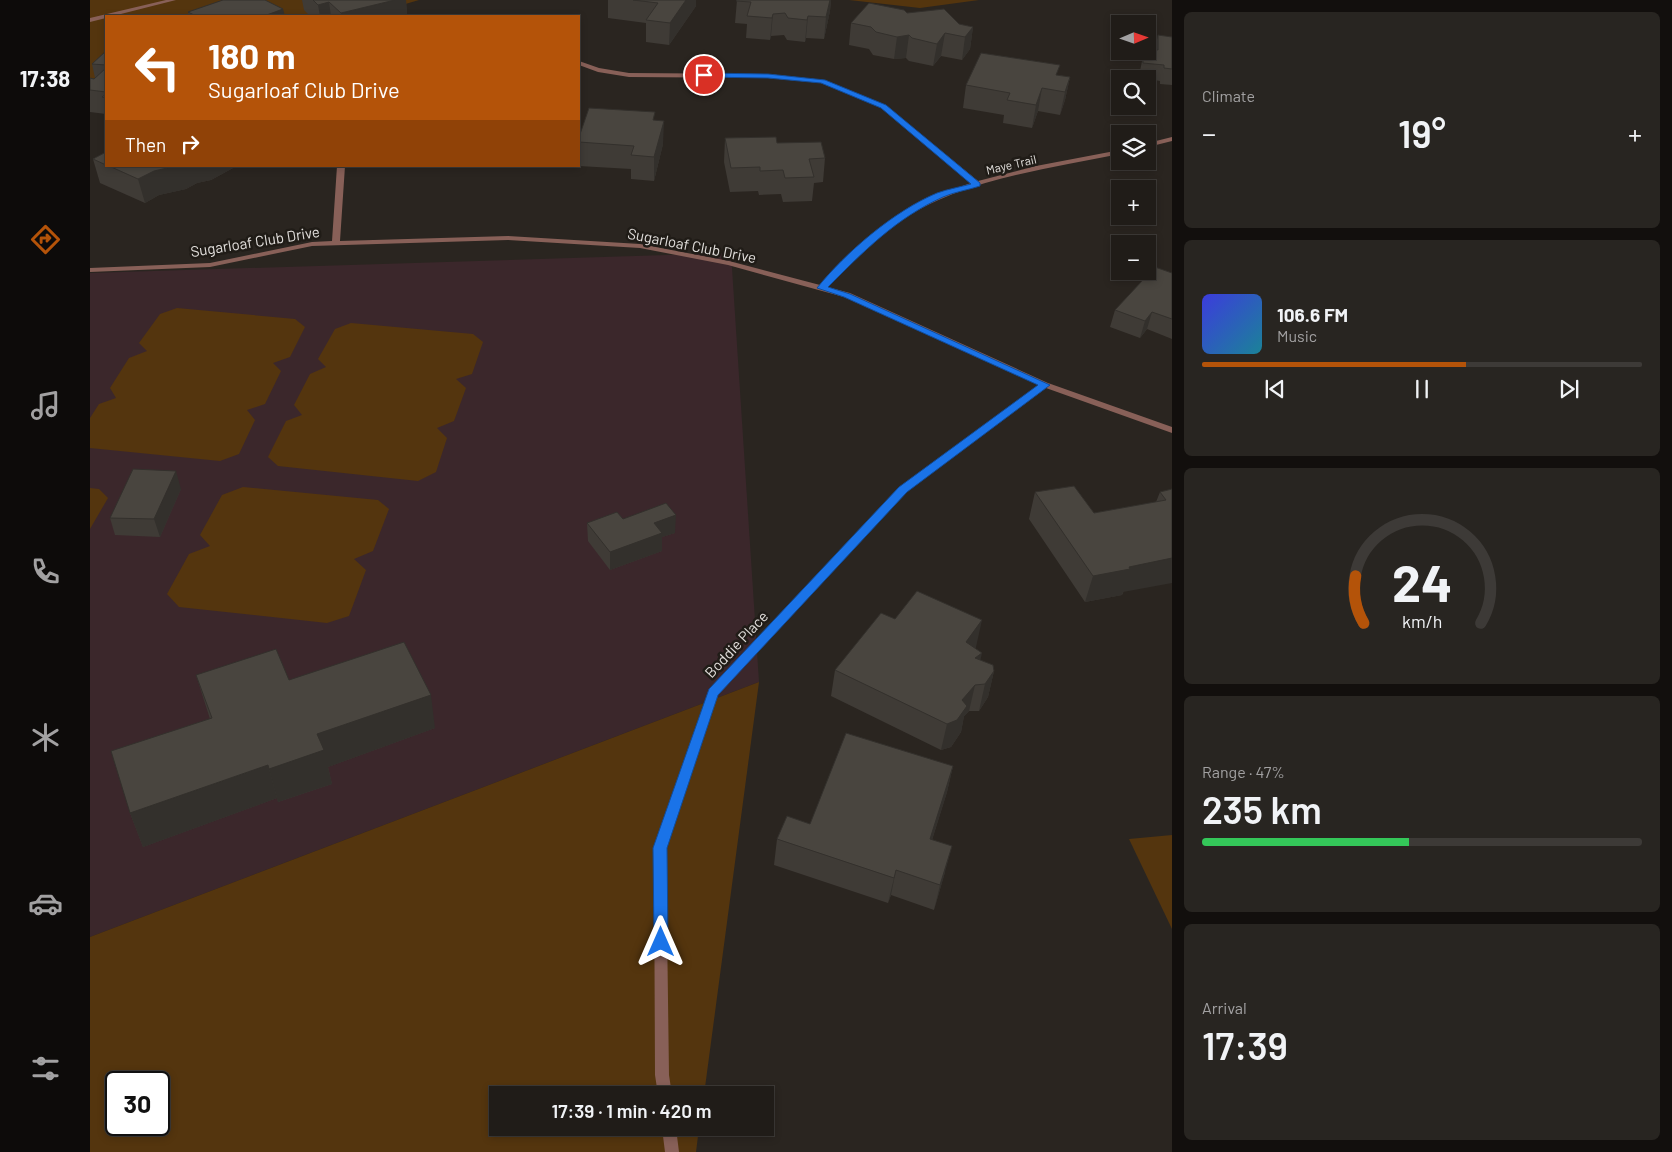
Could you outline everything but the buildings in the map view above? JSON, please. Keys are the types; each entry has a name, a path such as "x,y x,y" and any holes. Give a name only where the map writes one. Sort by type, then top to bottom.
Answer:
{"street":[{"path":"110,15 173,0"},
{"path":"90,20 105,16"},
{"path":"580,63 598,70 629,75 768,76 822,81 883,106 977,184"},
{"path":"1156,143 1172,139"},
{"name":"Maye Trail","path":"821,288 870,239 901,216 940,195 1006,176 1111,154"},
{"path":"336,244 342,167"},
{"name":"Sugarloaf Club Drive","path":"90,270 210,265 312,244 508,238 640,246 729,263 847,296 1045,385 1172,430"},
{"name":"Boddie Place","path":"664,1086 662,1074 660,848 713,693 903,490 1045,385"},
{"path":"670,1136 672,1152"}],"shaded area":[{"path":"90,0 419,0 368,15 105,15 105,94 90,99"},
{"path":"849,0 979,0 920,8"},
{"path":"731,253 759,682 90,937 90,273"},
{"path":"177,308 295,319 305,327 290,357 273,363 281,371 265,404 247,410 255,420 239,454 220,461 90,448 90,418 99,404 116,398 110,388 129,358 147,351 139,343 160,314"},
{"path":"351,323 473,334 483,342 472,374 456,379 466,388 454,421 437,428 447,438 436,472 418,481 278,466 268,457 286,421 302,415 294,405 310,374 326,367 318,359 335,329"},
{"path":"243,487 378,500 389,509 373,551 354,559 366,570 349,616 327,623 179,607 167,594 189,554 210,546 200,535 222,495"},
{"path":"90,488 99,489 108,498 90,529"},
{"path":"759,682 705,1086 489,1086 489,1136 698,1136 696,1152 90,1152 90,937"},
{"path":"1172,835 1172,929 1129,839"}],"route":[{"path":"661,942 660,848 713,693 903,490 1045,385 847,296 821,288 870,239 901,216 940,195 977,184 883,106 822,81 768,76 704,75"}]}
